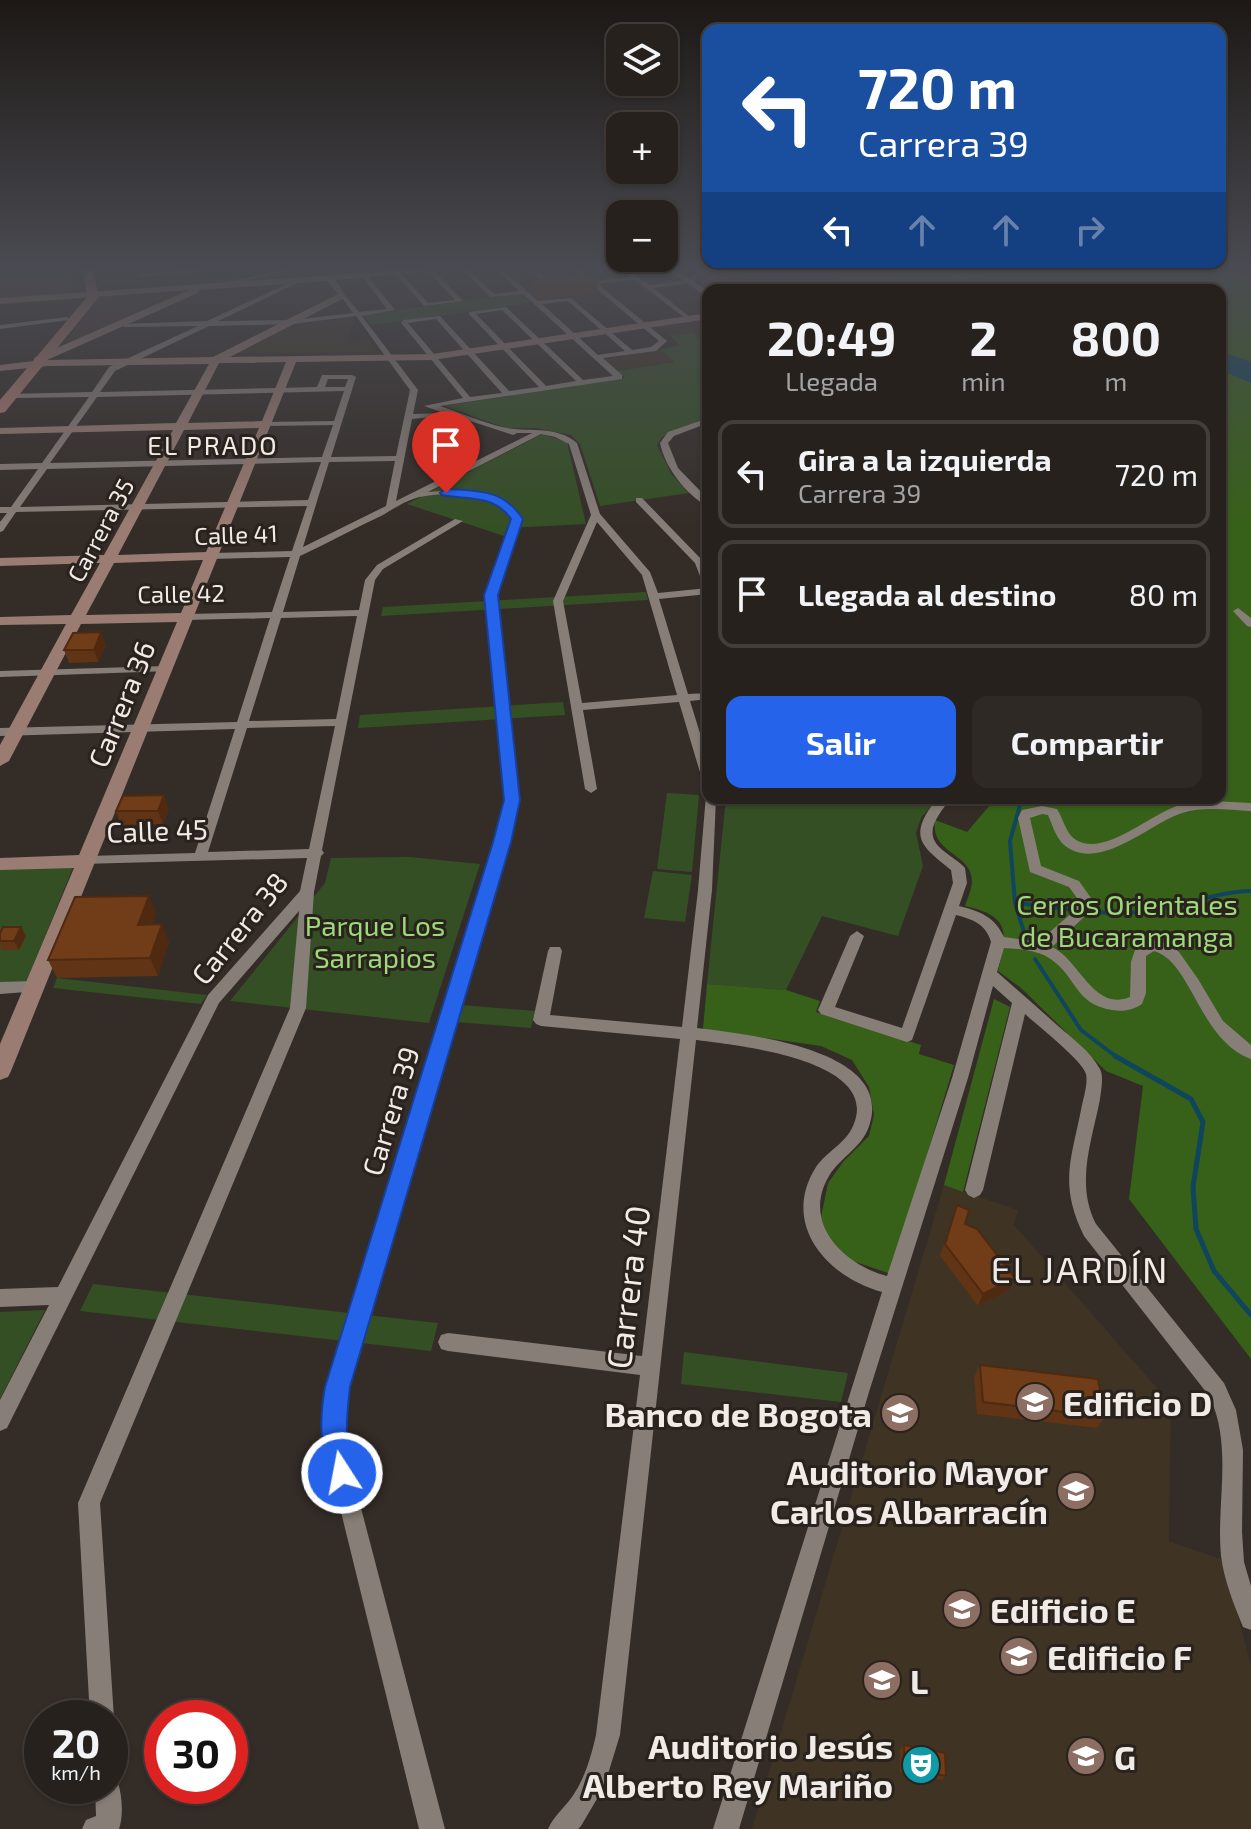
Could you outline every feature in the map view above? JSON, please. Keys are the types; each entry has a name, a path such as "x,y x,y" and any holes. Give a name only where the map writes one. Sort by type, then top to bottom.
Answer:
{"main road":[{"path":"38,361 41,356"},
{"path":"3,400 42,356"}],"street":[{"path":"38,361 48,356"},
{"path":"38,361 49,356"},
{"path":"0,529 112,369 136,356"},
{"path":"216,360 223,356"},
{"path":"0,368 38,361 372,356"},
{"path":"389,356 413,388 390,507"},
{"path":"404,356 436,356"},
{"path":"473,356 507,394"},
{"path":"513,356 544,388"},
{"path":"554,356 582,383"},
{"path":"597,357 601,356"},
{"path":"432,357 468,400"},
{"path":"428,406 619,377 597,357"},
{"name":"Carrera 36","path":"0,1071 293,358"},
{"name":"Carrera 35","path":"0,761 216,360"},
{"path":"200,857 352,377 325,377 320,390"},
{"path":"3,400 95,394 348,389"},
{"path":"412,400 529,438"},
{"path":"409,417 457,415"},
{"path":"702,422 671,434 664,443 665,453 678,474 702,498"},
{"path":"0,431 337,423"},
{"path":"504,430 541,432 566,437 573,443 596,515 643,568 702,755"},
{"name":"Calle 41","path":"0,562 297,554 541,432"},
{"path":"0,467 399,458"},
{"name":"Carrera 39","path":"413,496 446,493 481,495 508,505 517,519 491,595 512,783 509,818 343,1366 334,1412 334,1443 432,1829"},
{"path":"639,500 699,562 702,569"},
{"path":"0,510 313,503"},
{"path":"591,789 558,601 596,515"},
{"name":"Carrera 38","path":"0,1421 213,999 307,892 370,580 376,571 458,521"},
{"path":"654,596 702,592"},
{"path":"1238,611 1251,624"},
{"name":"Calle 42","path":"0,621 364,613"},
{"path":"0,674 166,669"},
{"path":"577,707 702,697"},
{"path":"0,732 342,722"},
{"name":"Carrera 40","path":"561,1829 575,1816 596,1781 606,1750 611,1719 689,1034 710,832 710,804"},
{"path":"857,936 826,1010 907,1036 960,874 953,863 932,849 925,827 940,804"},
{"path":"1041,948 1081,910 1080,888 1035,869 1024,818 1027,813 1052,812 1067,839 1078,847 1094,850 1184,808 1251,807"},
{"name":"Calle 45","path":"0,864 317,853"},
{"path":"101,1700 89,1503 298,1008 307,892"},
{"path":"726,1829 892,1286 960,1078 998,942 992,926 984,919 951,909"},
{"path":"998,942 1041,948 1065,964 1088,995 1103,1003 1124,1005 1137,1000 1140,991 1137,963 1141,951 1150,946 1161,946 1179,961 1219,1027 1251,1053"},
{"path":"555,951 541,1020 689,1034 819,1056 851,1077 862,1097 864,1115 861,1128 819,1179 813,1210 821,1241 833,1258 850,1272 871,1282 892,1286"},
{"path":"989,974 1082,1056 1094,1073 1074,1189 1078,1210 1090,1230 1217,1390 1229,1412 1233,1441 1232,1555 1251,1619"},
{"path":"0,988 35,987"},
{"path":"974,1190 1020,1003"},
{"path":"0,1298 63,1296"},
{"path":"448,1342 650,1367"},
{"path":"102,1826 105,1804"}],"shaded area":[{"path":"669,356 676,362 618,371 604,359"},
{"path":"944,1185 1018,1210 1014,1225 1171,1404 1169,1541 1223,1560 1251,1665 1251,1829 752,1829"}],"green space":[{"path":"668,356 702,356 702,420 662,437 657,445 672,475 689,493 600,506 580,444 571,435 536,428 506,428 444,406 625,378 618,371 675,362"},
{"name":"Cerros Orientales de Bucaramanga","path":"1226,356 1251,356 1251,1359 1129,1199 1143,1086 1106,1071 1021,988 998,971 1004,936 1002,928 991,915 965,906 972,885 970,872 939,840 935,820 967,832 991,804 1226,804"},
{"path":"542,434 567,442 586,524 507,528 504,536 407,504"},
{"path":"646,592 648,600 381,616 383,607"},
{"path":"563,702 565,715 358,728 360,715"},
{"path":"667,793 699,795 692,872 657,869"},
{"path":"725,804 933,804 921,818 916,833 923,866 898,936 822,916 786,990 707,984"},
{"name":"Parque Los Sarrapios","path":"409,857 480,864 429,1023 230,1001 325,883 331,858"},
{"path":"74,865 26,983 0,984 0,868"},
{"path":"653,871 692,875 685,922 644,918"},
{"path":"57,978 207,995 201,1004 53,988"},
{"path":"707,984 786,990 820,1001 816,1012 921,1045 919,1054 954,1065 891,1274 838,1256 830,1246 821,1217 828,1183 843,1162 869,1136 874,1115 869,1087 852,1060 821,1046 703,1029"},
{"path":"994,999 1010,1007 963,1192 944,1185"},
{"path":"461,1005 535,1011 531,1028 456,1022"},
{"path":"93,1284 438,1323 431,1351 80,1311"},
{"path":"45,1310 0,1399 0,1312"},
{"path":"684,1352 848,1373 841,1402 681,1384"}],"water":[{"path":"1226,356 1251,362 1251,383 1226,373"}],"building":[{"path":"101,632 94,650 64,650 73,633"},
{"path":"164,795 158,811 116,811 123,796"},
{"path":"149,896 138,925 162,924 150,958 48,960 75,897"},
{"path":"3,927 21,927 14,941 0,941"},
{"path":"957,1205 969,1210 965,1224 977,1229 1015,1278 983,1294 945,1244"},
{"name":"Edificio D","path":"980,1365 1098,1379 1105,1417 983,1402"},
{"name":"Auditorio Jesús Alberto Rey Mariño","path":"904,1745 945,1753 946,1776 904,1768"}],"waterway":[{"path":"1015,903 1010,841 1020,804"},
{"path":"1015,903 1125,913 1251,891"},
{"path":"1015,903 1027,942"},
{"path":"1035,959 1081,1030 1116,1057"},
{"path":"1116,1057 1191,1099 1203,1122 1193,1187 1196,1229 1214,1271 1251,1315"}],"place":[{"name":"Edificio D","path":"1035,1402"},
{"name":"Banco de Bogota","path":"900,1413"},
{"name":"Auditorio Mayor Carlos Albarracín","path":"1076,1491"},
{"name":"Edificio E","path":"962,1609"},
{"name":"Edificio F","path":"1019,1656"},
{"name":"L","path":"882,1680"},
{"name":"G","path":"1086,1756"},
{"name":"Auditorio Jesús Alberto Rey Mariño","path":"921,1765"}],"district":[{"name":"EL PRADO","path":"213,444"},
{"name":"EL JARDÍN","path":"1080,1268"}],"route":[{"path":"342,1473 334,1443 334,1412 343,1366 502,842 512,800 491,595 517,519 508,505 496,500 481,495 446,493"}]}
